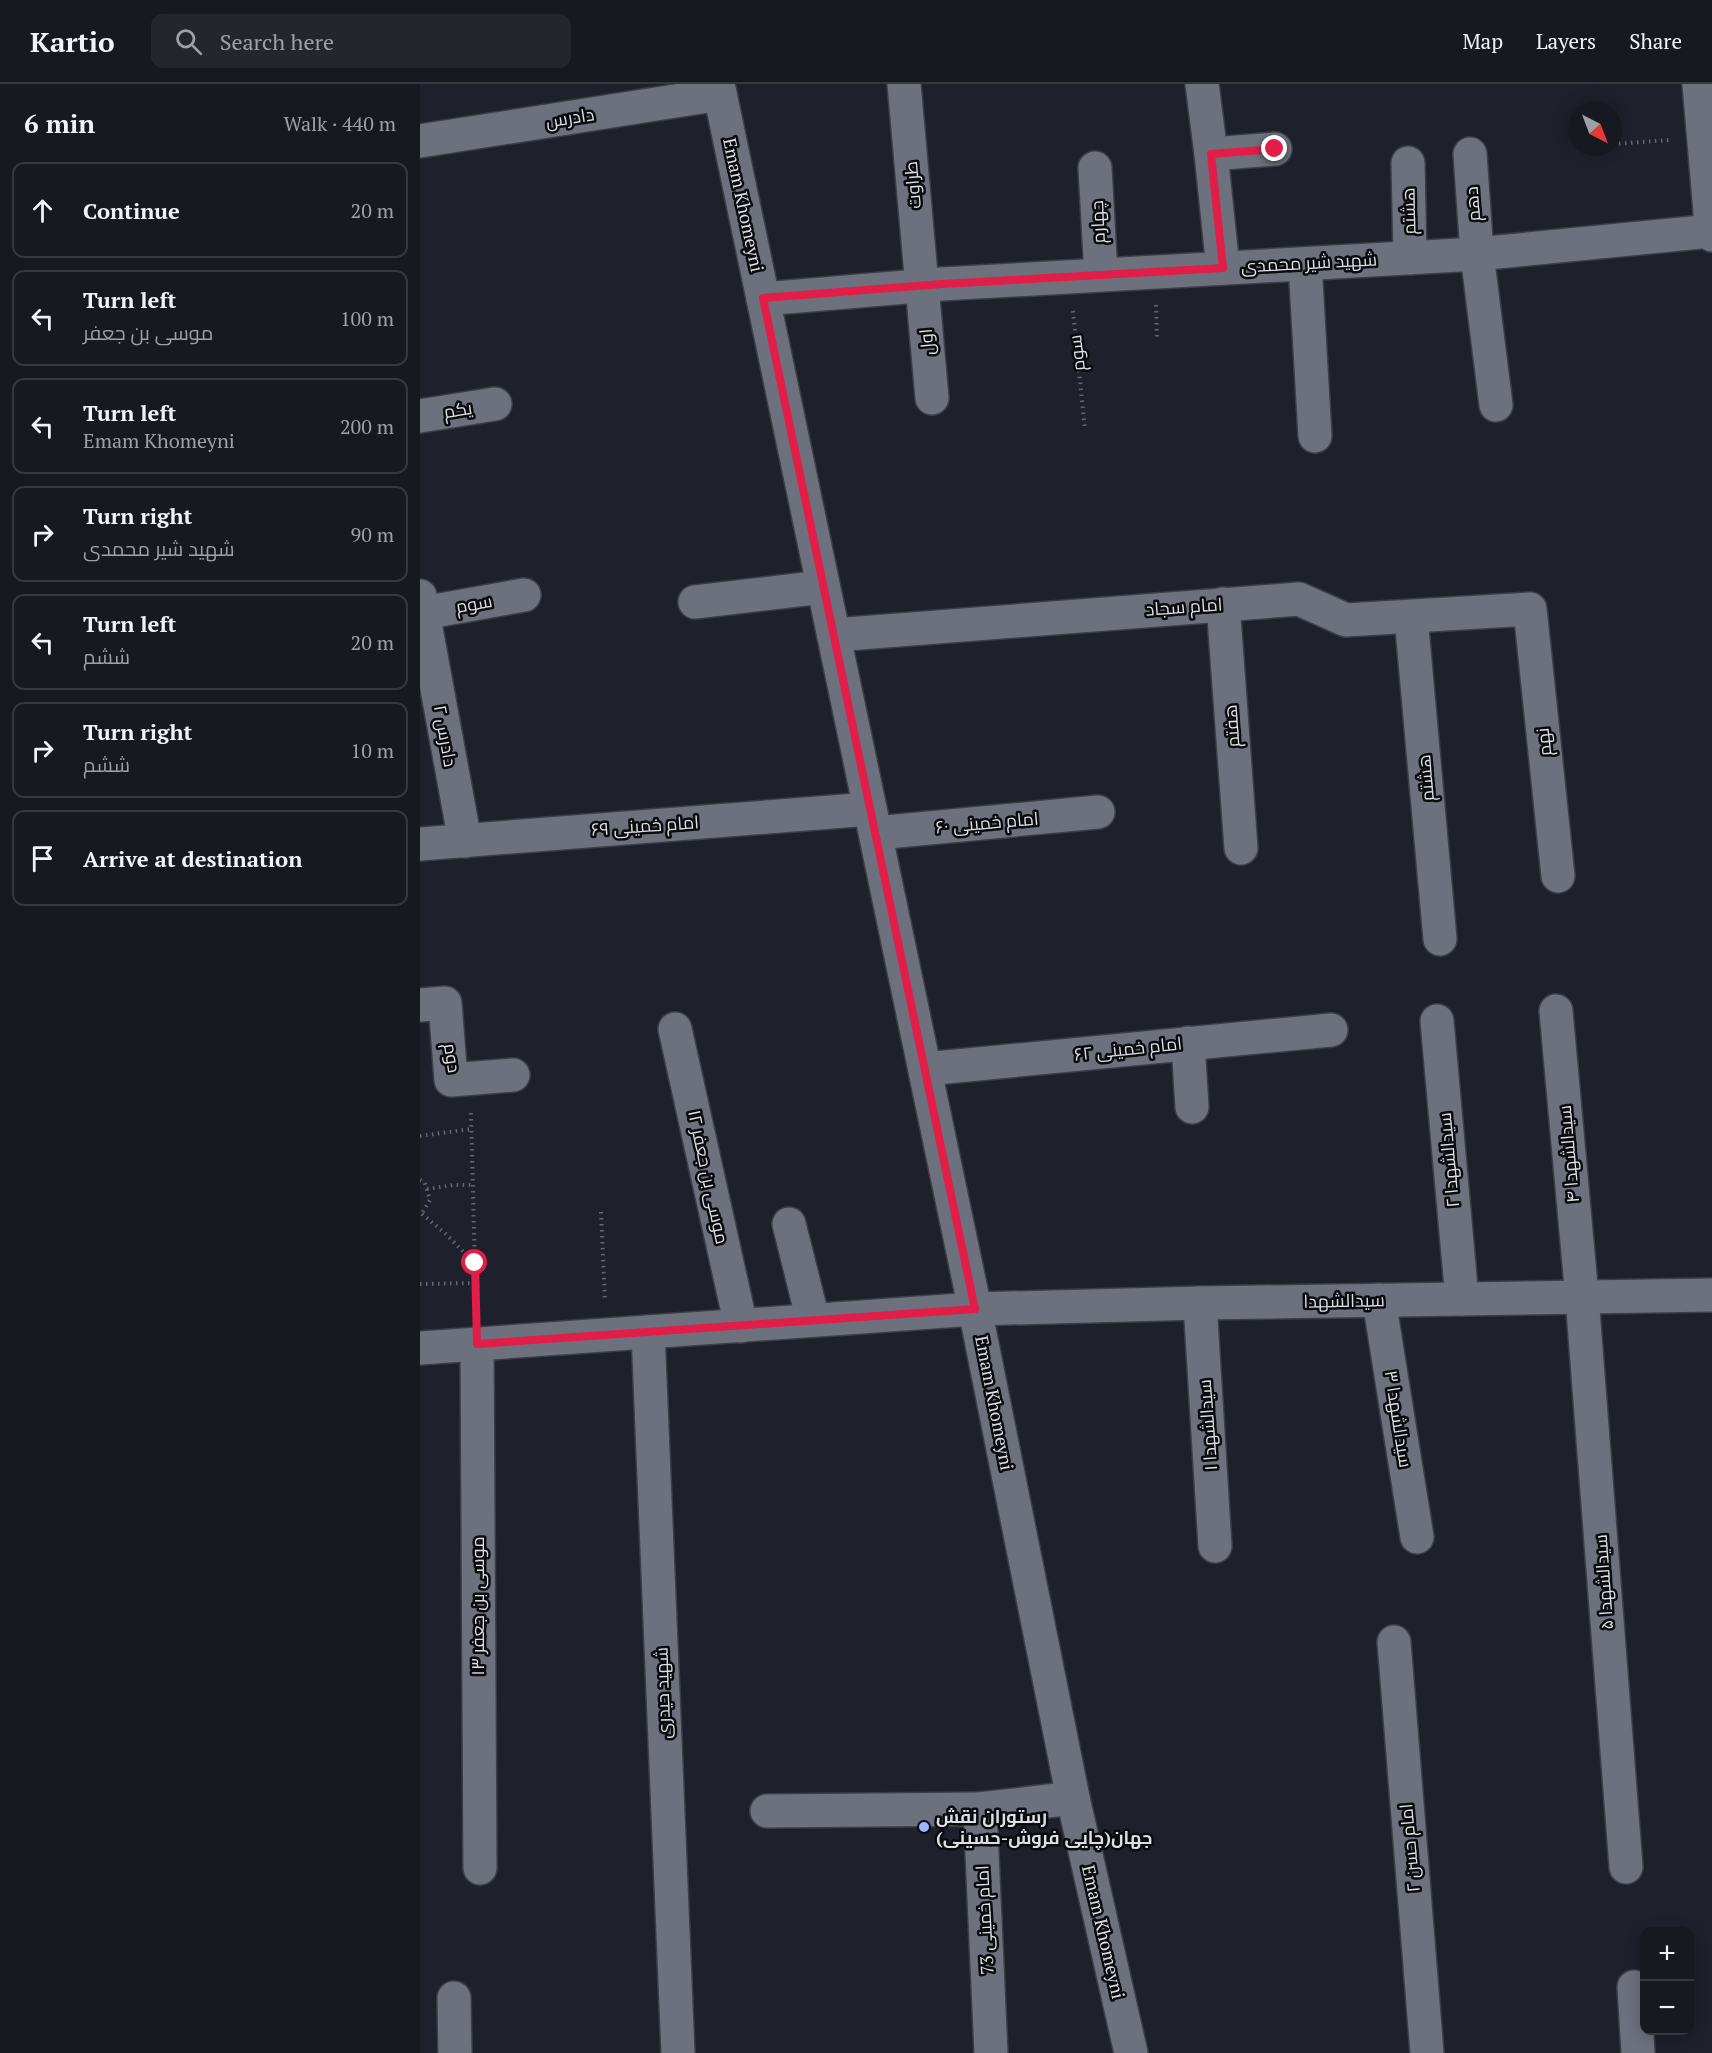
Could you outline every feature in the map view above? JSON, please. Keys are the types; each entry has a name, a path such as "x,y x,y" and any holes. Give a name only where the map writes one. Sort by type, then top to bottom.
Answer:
{"street":[{"name":"طراوت","path":"904,84 922,286"},
{"path":"1202,84 1223,268"},
{"path":"1699,84 1712,233"},
{"name":"دادرس","path":"420,141 719,89"},
{"name":"Emam Khomeyni","path":"719,89 975,1309 1073,1798 1131,2053"},
{"path":"1211,154 1275,149"},
{"name":"دهم","path":"1470,154 1477,254"},
{"name":"هشتم","path":"1408,163 1410,258"},
{"name":"چهارم","path":"1085,276 1095,168"},
{"name":"شهید شیر محمدی","path":"763,298 922,286 1477,254 1712,233"},
{"path":"1477,254 1496,405"},
{"path":"1305,264 1315,436"},
{"name":"اول","path":"922,286 932,398"},
{"name":"یکم","path":"420,416 495,404"},
{"path":"695,602 823,587"},
{"name":"سوم","path":"422,605 525,595"},
{"name":"امام سجاد","path":"834,635 1299,599 1346,620 1530,609"},
{"name":"هفتم","path":"1223,604 1241,848"},
{"name":"دادرس ۲","path":"422,605 433,745 465,840"},
{"name":"نهم","path":"1530,609 1558,876"},
{"name":"هشتم","path":"1411,617 1440,939"},
{"name":"امام خمینی ۶۰","path":"873,821 1098,812"},
{"name":"امام خمینی ۶۹","path":"420,844 873,821"},
{"name":"دوم","path":"420,1005 445,1003 451,1080 513,1075"},
{"name":"سیدالشهدا ۴","path":"1556,1011 1581,1297"},
{"name":"سیدالشهدا ۲","path":"1437,1021 1462,1299"},
{"name":"موسی بن جعفر ۱۲","path":"675,1029 741,1326"},
{"name":"امام خمینی ۶۲","path":"925,1069 1331,1030"},
{"path":"1188,1043 1192,1107"},
{"path":"789,1224 813,1320"},
{"name":"سیدالشهدا","path":"420,1348 975,1309 1712,1295"},
{"name":"سیدالشهدا ۵","path":"1581,1297 1626,1867"},
{"name":"سیدالشهدا ۳","path":"1379,1300 1417,1537"},
{"name":"سیدالشهدا ۱","path":"1200,1303 1215,1546"},
{"name":"شهید حیدری","path":"648,1332 678,2053"},
{"name":"موسی بن جعفر ۱۳","path":"477,1344 480,1868"},
{"name":"امام حسن ۲","path":"1394,1642 1427,2053"},
{"path":"767,1811 980,1809 1073,1798"},
{"name":"امام خمینی 73","path":"980,1809 991,2053"},
{"path":"1634,1987 1638,2053"},
{"path":"454,1998 455,2053"}],"path":[{"path":"1622,143 1704,138"},
{"name":"سوم","path":"1085,276 1085,430"},
{"path":"470,1079 477,1344"},
{"path":"420,1136 471,1130"},
{"path":"420,1180 425,1183 430,1200 421,1215 447,1235 475,1263"},
{"path":"427,1189 473,1185"},
{"path":"601,1212 606,1335"},
{"path":"420,1284 475,1283"}],"place":[{"name":"رستوران نقش جهان(چایی فروش-حسینی)","path":"924,1827"}],"route":[{"path":"475,1263 477,1344 975,1309 763,298 942,284 1223,268 1211,154 1275,149"}]}
